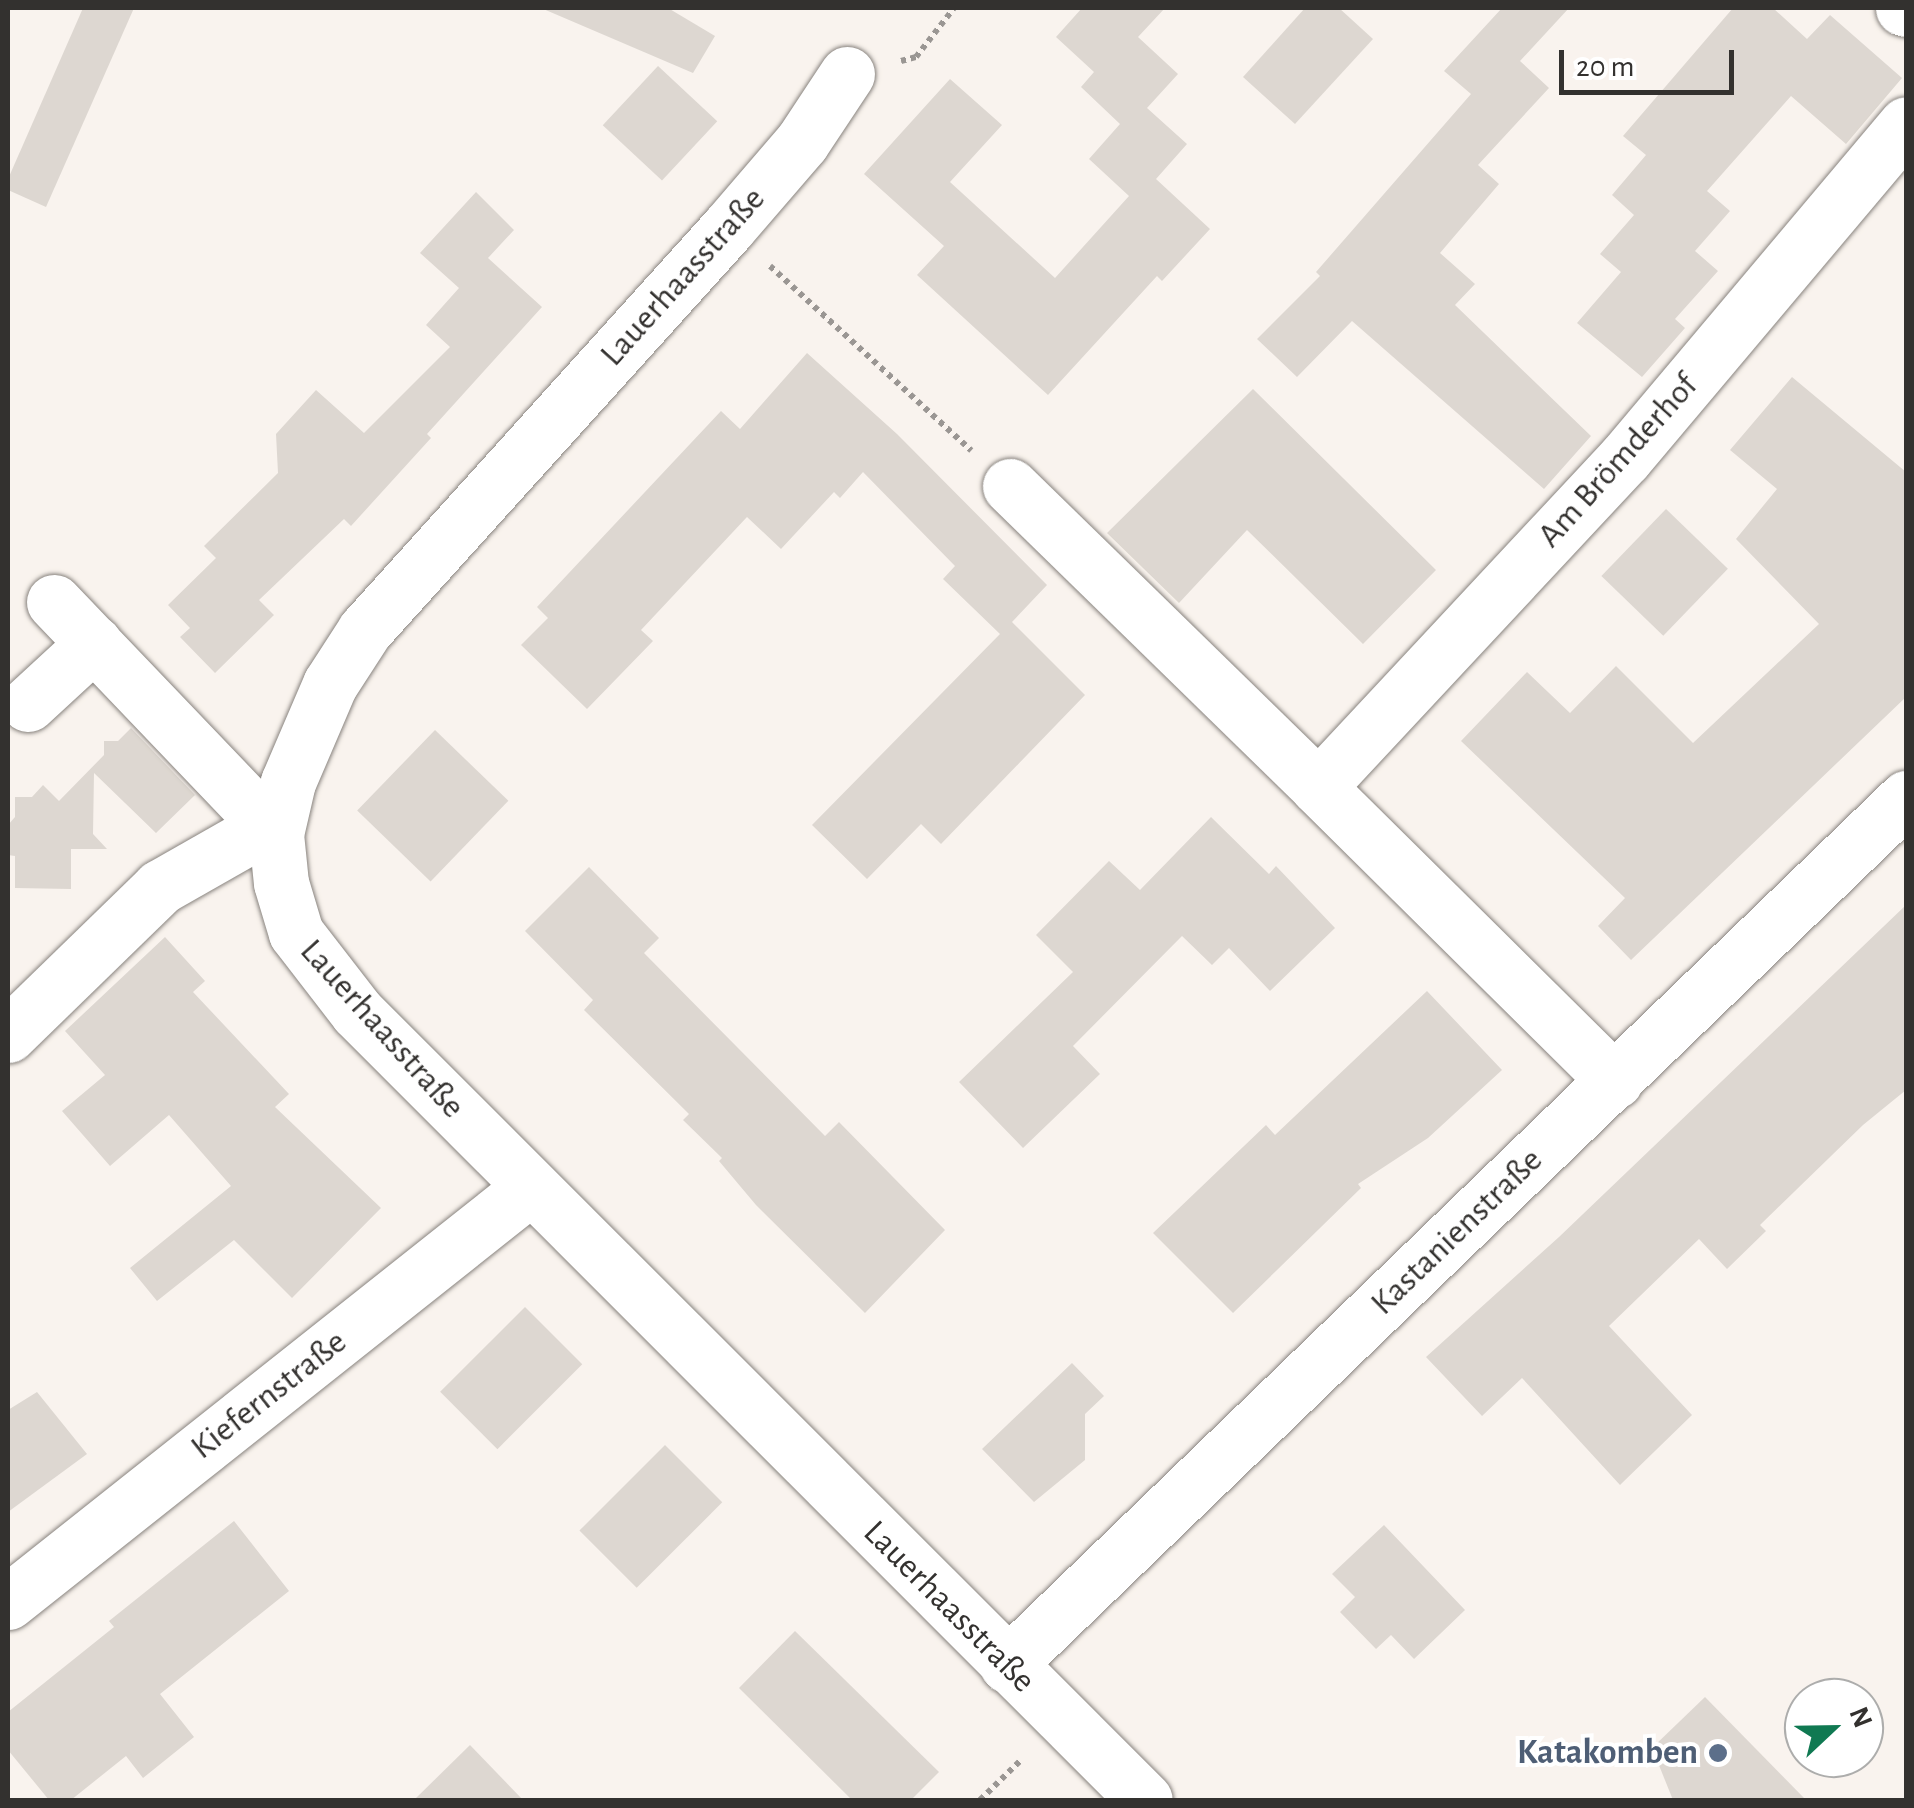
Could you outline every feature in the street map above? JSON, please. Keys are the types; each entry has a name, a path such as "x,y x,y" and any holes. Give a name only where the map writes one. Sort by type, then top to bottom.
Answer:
{"street":[{"name":"Lauerhaasstraße","path":"846,74 802,142 728,228 366,630 330,684 288,782 273,829 281,883 296,933 357,1012 1145,1800"},
{"name":"Am Brömderhof","path":"1318,787 1625,458 1906,124"},
{"path":"1010,486 1614,1081"},
{"path":"8,1036 160,886 273,829 54,602"},
{"path":"28,704 94,643"},
{"name":"Kastanienstraße","path":"1007,1665 1906,798"},
{"name":"Kiefernstraße","path":"8,1602 530,1188"}],"path":[{"path":"846,74 916,57 954,8"},
{"path":"728,228 1010,486"}],"building":[{"path":"83,8 134,8 46,207 8,190 8,179"},
{"path":"541,8 668,8 715,36 693,73"},
{"path":"1082,8 1165,8 1138,37 1178,74 1147,108 1187,144 1156,179 1210,229 1162,281 1157,276 1048,395 917,275 944,246 864,174 950,79 1002,125 950,182 1055,278 1129,196 1089,159 1120,124 1081,87 1094,72 1056,37"},
{"path":"1305,8 1339,8 1373,39 1295,124 1243,77"},
{"path":"1502,8 1569,8 1520,61 1549,88 1478,165 1499,184 1440,253 1475,284 1455,305 1591,436 1544,489 1352,321 1297,377 1257,339 1320,276 1316,272 1471,94 1444,71"},
{"path":"1733,8 1773,8 1807,39 1830,15 1902,78 1846,144 1791,96 1707,191 1730,211 1695,251 1718,271 1675,319 1685,328 1642,377 1577,323 1621,272 1600,254 1634,215 1612,195 1646,155 1623,136"},
{"path":"658,66 717,121 662,180 603,125"},
{"path":"476,192 514,230 488,258 542,307 427,434 431,438 351,526 344,519 259,600 274,615 215,673 180,637 190,628 168,605 216,558 204,546 278,473 276,434 316,390 364,433 450,347 426,325 459,288 420,253"},
{"path":"807,353 897,434 1047,585 1012,622 1085,695 941,844 921,824 867,879 812,825 1000,634 943,579 955,566 863,472 840,498 834,492 781,549 747,517 641,630 653,641 587,709 521,645 548,618 537,607 721,411 740,429"},
{"path":"1792,377 1906,472 1906,697 1631,960 1598,926 1625,898 1461,741 1527,672 1570,713 1616,666 1693,743 1819,624 1736,539 1777,489 1730,450"},
{"path":"1253,389 1436,570 1363,644 1247,530 1179,603 1107,533"},
{"path":"1666,509 1728,569 1663,636 1601,576"},
{"path":"131,728 195,795 156,833 94,773 93,834 107,849 71,849 71,889 15,888 15,856 8,855 8,825 15,817 15,797 32,797 43,785 59,801 104,755 104,741 118,741"},
{"path":"435,730 508,801 431,881 357,811"},
{"path":"1211,817 1269,874 1276,866 1335,928 1270,991 1229,948 1212,965 1182,936 1073,1046 1100,1074 1023,1148 959,1082 1073,972 1036,935 1109,861 1140,890"},
{"path":"589,867 659,938 644,953 825,1136 839,1122 945,1230 865,1313 756,1205 719,1161 722,1158 683,1120 689,1114 584,1010 593,1000 525,931"},
{"path":"1906,905 1906,1090 1863,1125 1760,1225 1766,1231 1727,1269 1699,1239 1609,1326 1692,1415 1620,1485 1522,1378 1482,1416 1426,1357 1559,1237"},
{"path":"165,937 205,981 193,992 289,1094 275,1107 381,1208 292,1298 234,1240 157,1301 130,1268 231,1186 169,1115 110,1166 62,1111 105,1075 65,1031"},
{"path":"1427,991 1502,1070 1428,1138 1358,1184 1361,1188 1233,1313 1153,1233 1266,1125 1275,1135"},
{"path":"525,1307 582,1364 497,1449 440,1392"},
{"path":"1072,1363 1104,1396 1085,1414 1085,1460 1034,1502 982,1449"},
{"path":"37,1392 87,1454 8,1512 8,1410"},
{"path":"665,1445 722,1502 637,1588 579,1531"},
{"path":"234,1521 289,1591 160,1694 194,1737 143,1778 126,1756 71,1800 49,1800 8,1750 8,1712 114,1627 109,1621"},
{"path":"1384,1525 1465,1610 1414,1659 1391,1635 1376,1649 1340,1612 1355,1597 1332,1574"},
{"path":"795,1631 939,1772 911,1800 852,1800 739,1688"},
{"path":"1705,1697 1806,1800 1673,1800 1652,1748"},
{"path":"470,1745 523,1800 414,1800"}],"place":[{"name":"Katakomben","path":"1718,1753"}]}
